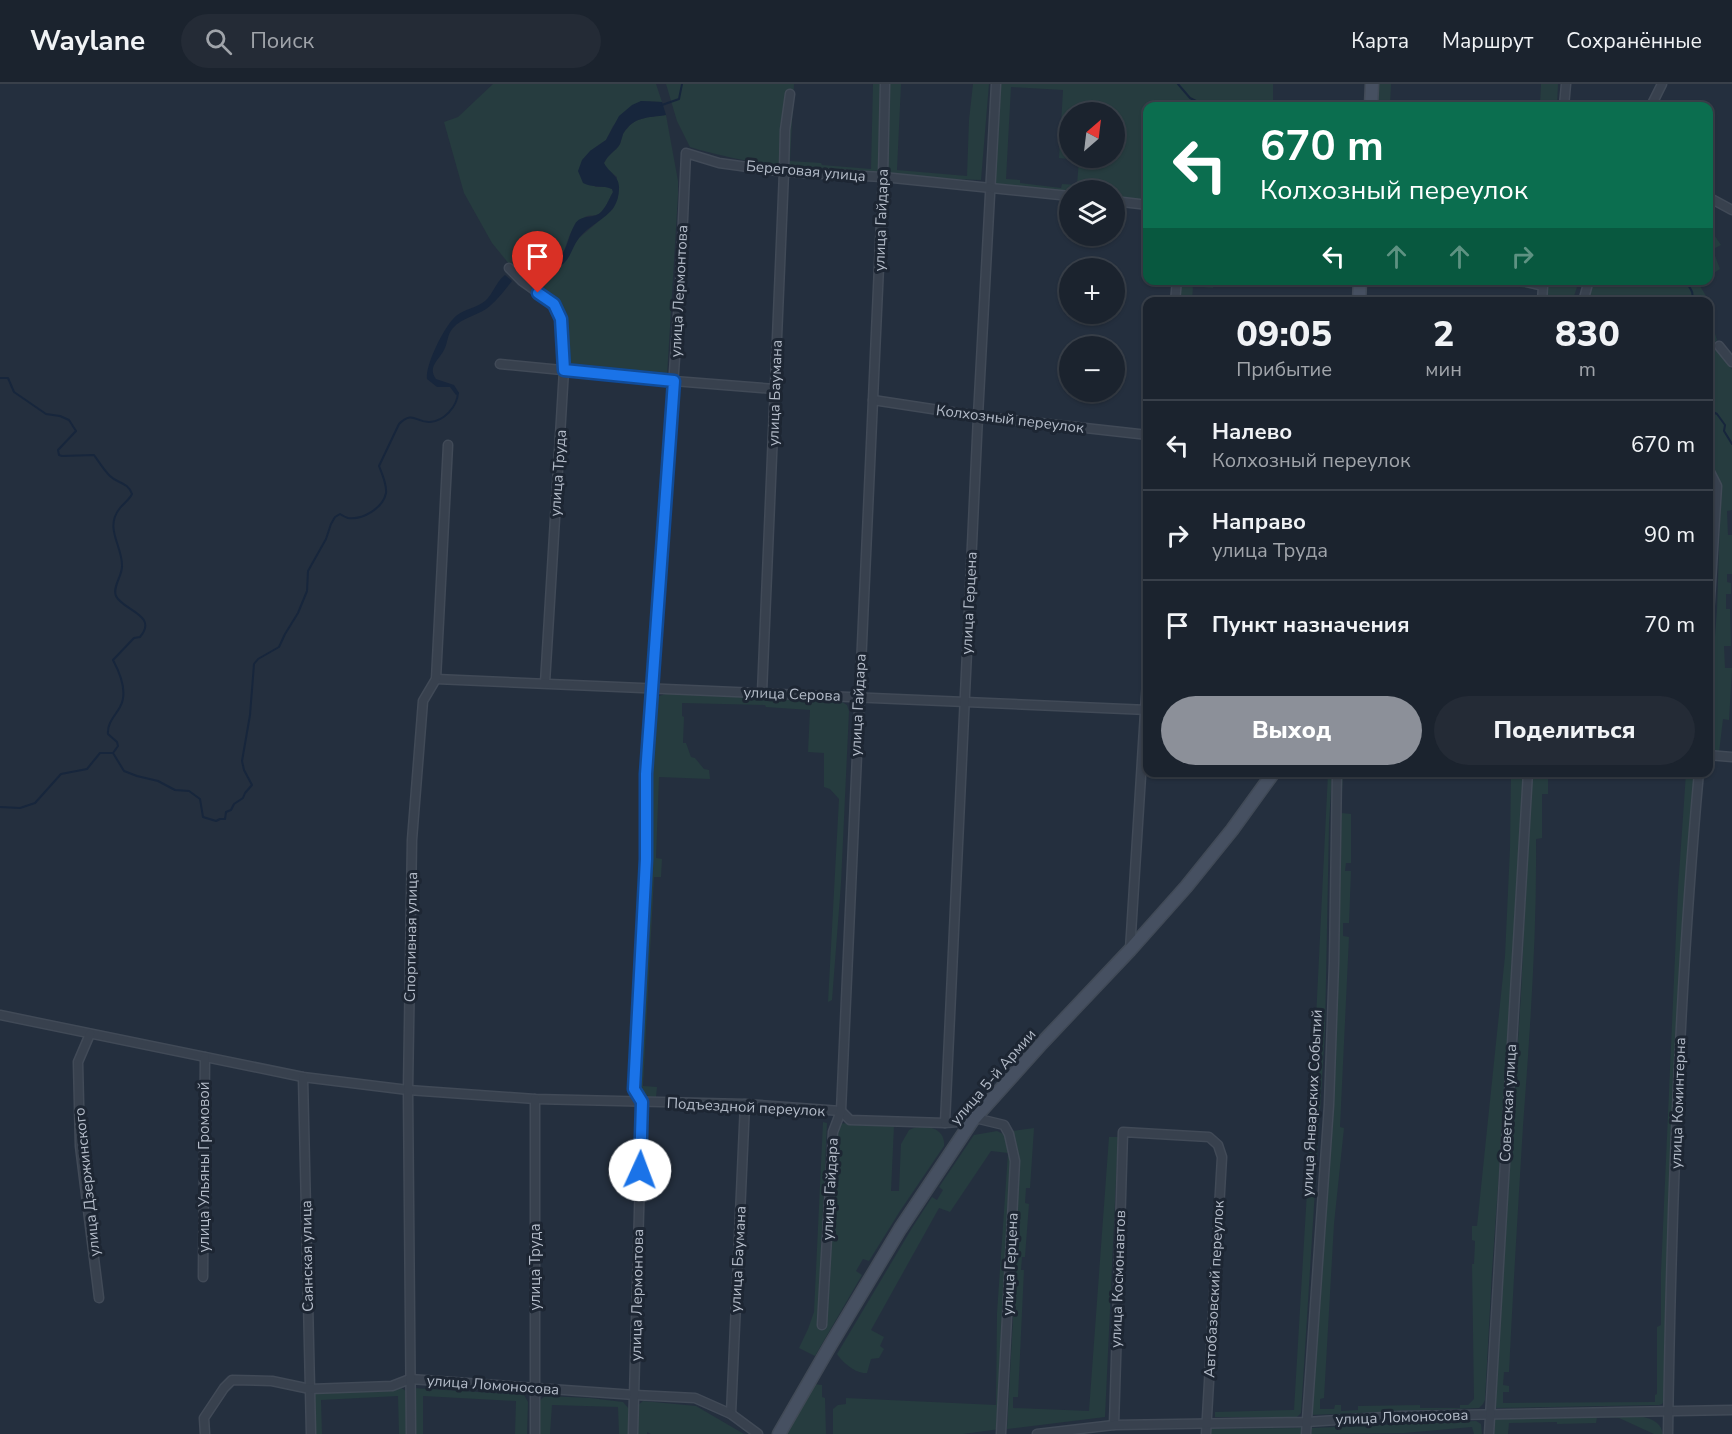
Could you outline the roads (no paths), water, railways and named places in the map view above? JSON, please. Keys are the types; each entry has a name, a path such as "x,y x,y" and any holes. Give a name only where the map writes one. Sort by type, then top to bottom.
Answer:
{"street":[{"name":"улица Гайдара","path":"822,1325 833,1132 841,1112 883,177 885,84"},
{"name":"улица Герцена","path":"945,1123 996,84"},
{"path":"1371,102 1372,84"},
{"path":"1564,102 1566,84"},
{"path":"1653,102 1662,84"},
{"name":"улица Баумана","path":"762,693 784,130 790,94"},
{"name":"Береговая улица","path":"686,153 719,163 784,172 883,177 1059,195"},
{"name":"улица Лермонтова","path":"633,1434 642,1102 634,1089 646,859 646,774 674,381 686,153"},
{"path":"1713,200 1732,210"},
{"path":"1125,202 1143,204"},
{"name":"улица Труда","path":"509,268 522,281 554,304 561,319 564,370 545,683"},
{"path":"1539,285 1543,286 1542,297"},
{"path":"1719,346 1732,362"},
{"path":"500,364 775,389"},
{"name":"Колхозный переулок","path":"873,400 978,416 1143,434"},
{"name":"Спортивная улица","path":"411,1434 408,1090 412,840 423,701 436,679 448,445"},
{"path":"1713,478 1717,486 1713,550"},
{"name":"улица Серова","path":"436,679 1143,710"},
{"path":"1130,950 1143,755"},
{"path":"1713,755 1732,757"},
{"name":"улица 5-й Армии","path":"779,1434 900,1229 974,1120 1186,887 1232,830 1270,777"},
{"name":"улица Январских Событий","path":"1306,1434 1329,1105 1337,777"},
{"name":"Советская улица","path":"1489,1434 1528,777"},
{"name":"улица Коминтерна","path":"1668,1434 1677,1090 1699,777"},
{"name":"Подъездной переулок","path":"0,1015 303,1077 408,1090 535,1100 745,1104 841,1112 850,1120 945,1123 974,1120"},
{"name":"улица Дзержинского","path":"90,1034 78,1062 80,1146 99,1298"},
{"name":"улица Ульяны Громовой","path":"203,1277 205,1057"},
{"name":"Саянская улица","path":"303,1077 311,1434"},
{"name":"улица Труда","path":"535,1100 535,1434"},
{"name":"улица Баумана","path":"730,1414 745,1104"},
{"name":"улица Герцена","path":"974,1120 1004,1125 1009,1134 1015,1161 1001,1434"},
{"name":"улица Космонавтов","path":"1114,1425 1123,1132 1209,1137 1218,1145"},
{"name":"Автобазовский переулок","path":"1206,1434 1222,1157 1218,1145"},
{"name":"улица Ломоносова","path":"205,1434 204,1418 232,1380 272,1381 310,1389 392,1386 410,1378 695,1398 730,1414 758,1434"},
{"name":"улица Ломоносова","path":"1037,1434 1114,1425 1306,1422 1489,1413 1732,1410"}],"water":[{"path":"641,101 662,102 666,115 642,119 632,124 623,134 620,144 604,163 619,185 614,207 583,233 562,264 548,269 532,264 518,275 514,270 526,258 537,258 546,264 559,259 575,224 584,218 597,215 604,209 613,192 612,189 583,183 578,171 582,160 590,151 606,140 619,116"},
{"path":"505,275 512,281 490,306 453,328 444,350 433,367 436,379 454,385 459,393 456,395 450,387 437,387 427,379 427,373 432,355 447,328 459,314 485,301"}],"waterway":[{"path":"662,105 679,99 682,84"},
{"path":"1178,84 1190,98 1197,102"},
{"path":"1688,285 1692,297"},
{"path":"0,378 8,378 14,392 46,414 69,420 76,431 58,450 59,455 94,455 110,476 125,485 132,494 115,515 114,530 122,565 115,592 120,601 142,618 145,629 140,637 134,638 113,660 120,677 123,696 120,707 110,723 108,734 117,742 118,746 113,753 124,771 158,781 175,790 189,791 200,799 203,817 216,821 225,819 226,812 243,798 252,785 242,761 250,715 254,664 258,659 279,647 298,613 307,591 308,571 326,539 331,524 340,514 348,518 360,517 372,512 381,504 386,493 379,466 399,424 411,417 425,422 440,419 452,408 458,393"},
{"path":"1713,412 1725,425 1724,431 1732,444"},
{"path":"0,807 20,808 35,803 61,774 87,769 100,753 113,753"}]}
